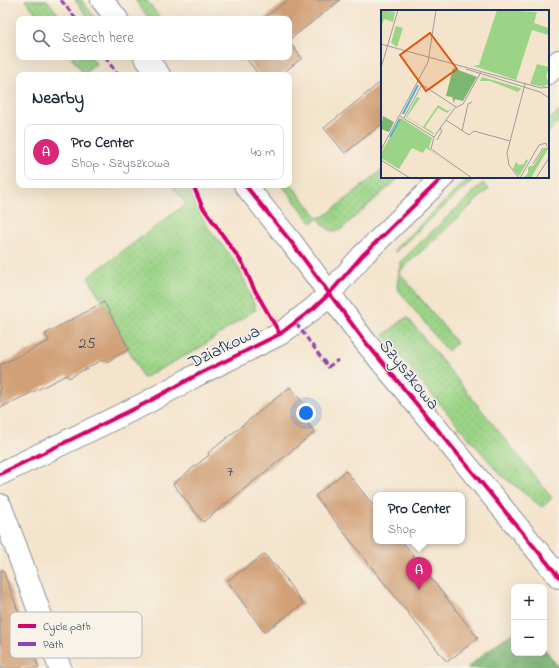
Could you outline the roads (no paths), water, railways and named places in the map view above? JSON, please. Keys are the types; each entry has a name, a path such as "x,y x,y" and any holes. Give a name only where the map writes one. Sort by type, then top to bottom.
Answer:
{"street":[{"path":"102,0 115,16"},
{"path":"147,60 157,72"},
{"path":"549,71 559,61"},
{"name":"Działkowa","path":"0,474 146,403 195,376 280,334 314,308 329,294 362,256 442,178"},
{"name":"Szyszkowa","path":"248,188 292,243 363,339 559,577"},
{"path":"0,505 7,545 36,612"},
{"path":"56,658 60,668"}],"place":[{"name":"Pro Center","path":"419,590"}]}
